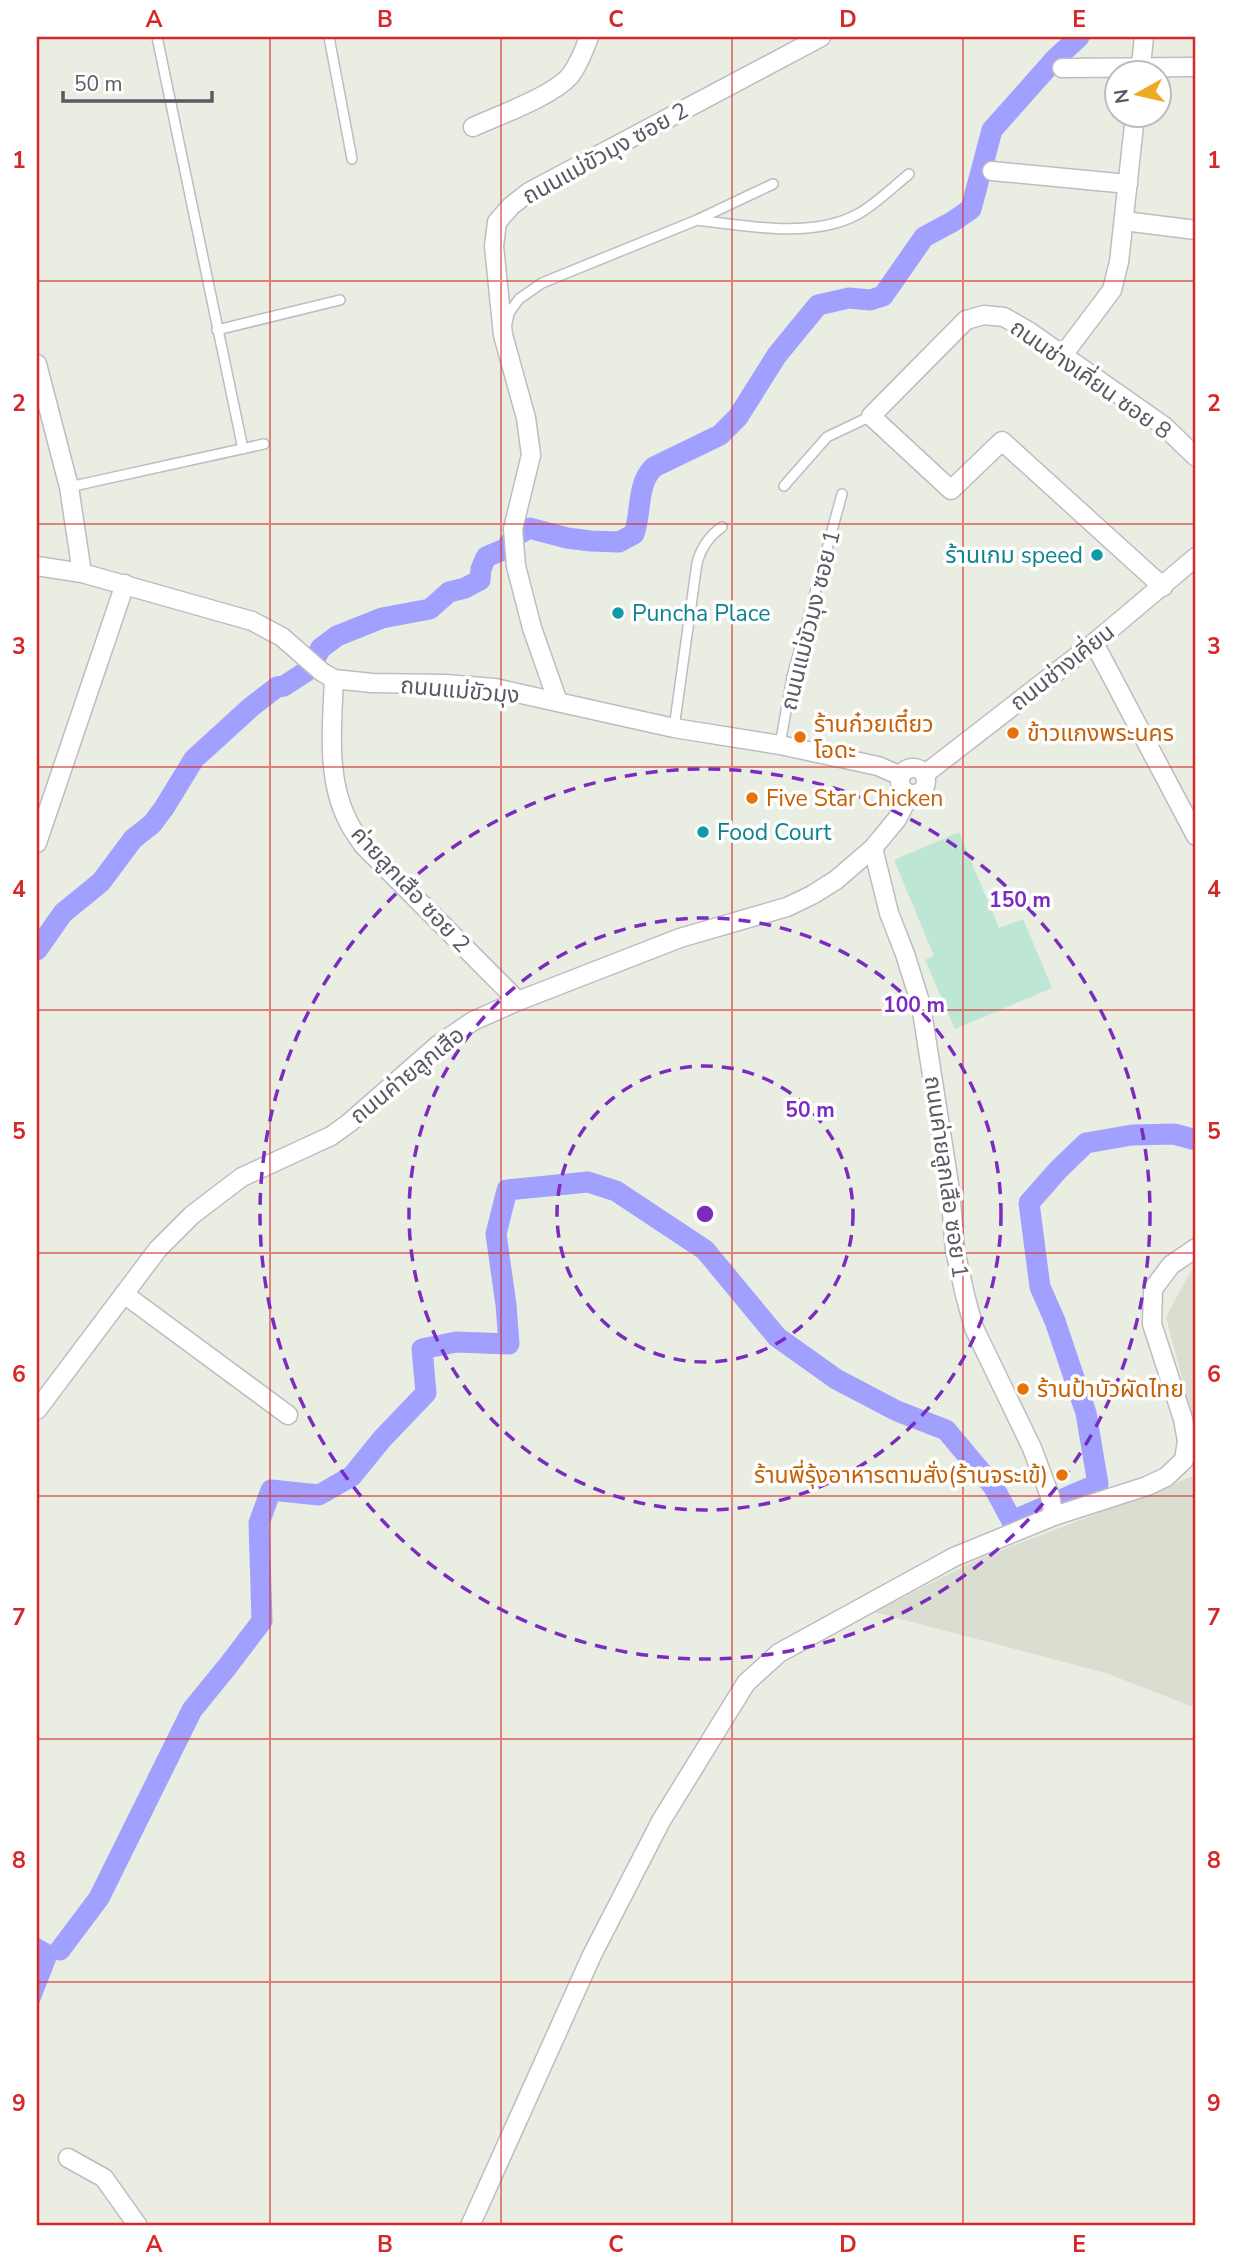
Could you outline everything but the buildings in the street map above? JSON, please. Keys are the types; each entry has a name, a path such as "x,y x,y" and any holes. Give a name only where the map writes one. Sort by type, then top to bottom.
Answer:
{"street":[{"path":"473,127 551,91 568,77 581,59 589,37"},
{"name":"ถนนแม่ขัวมุง ซอย 2","path":"558,702 531,628 516,566 513,529 531,455 526,418 503,335 494,246 497,222 529,192 821,37"},
{"path":"1141,60 1144,37"},
{"path":"1174,68 1196,67"},
{"path":"1062,68 1104,69"},
{"path":"1063,355 1112,290 1119,262 1134,130"},
{"path":"992,170 1128,184"},
{"path":"1124,221 1196,230"},
{"name":"ถนนช่างเคี่ยน ซอย 8","path":"871,416 966,320 984,315 1004,317 1030,332 1164,426 1196,457"},
{"path":"37,364 69,487 82,573"},
{"path":"871,416 951,490 1002,441 1163,586"},
{"name":"ถนนช่างเคี่ยน","path":"925,774 1094,643 1196,557"},
{"path":"37,566 82,573 252,621 282,637 334,679"},
{"path":"37,843 125,584"},
{"path":"1094,643 1196,836"},
{"name":"ถนนแม่ขัวมุง","path":"334,679 495,688 674,728 878,766 901,776"},
{"name":"ค่ายลูกเสือ ซอย 2","path":"334,679 333,765 338,796 348,822 363,845 518,1000"},
{"path":"914,767 925,774 927,781 920,793 910,794 902,788 901,776 905,770 914,767"},
{"name":"ถนนค่ายลูกเสือ","path":"37,1410 158,1249 183,1224 242,1177 331,1136 438,1045 472,1021 518,1000 680,938 787,908 836,880 873,848 897,819 910,794"},
{"name":"ถนนค่ายลูกเสือ ซอย 1","path":"873,848 889,913 921,1005 950,1191 955,1250 965,1295 974,1328 1032,1448 1050,1496 1054,1516"},
{"path":"470,2226 592,1955 661,1821 746,1684 779,1653 954,1557 1054,1516 1147,1486 1166,1477 1184,1460 1187,1441 1183,1419 1152,1324 1153,1289 1171,1265 1196,1248"},
{"path":"124,1294 288,1415"},
{"path":"68,2158 104,2178 138,2226"}],"lane":[{"path":"157,37 243,449"},
{"path":"329,37 352,159"},
{"path":"697,220 769,229 817,228 857,215 909,174"},
{"path":"503,335 509,313 519,299 542,283 697,220 773,184"},
{"path":"217,330 340,300"},
{"path":"784,486 827,437 871,416"},
{"path":"69,487 264,444"},
{"name":"ถนนแม่ขัวมุง ซอย 1","path":"780,746 792,677 842,494"},
{"path":"674,728 699,554 713,533 722,527"}],"shaded area":[{"path":"1194,1265 1196,1467 1190,1409 1166,1317"},
{"path":"1196,1475 1196,1708 1106,1673 874,1612 977,1560"},
{"path":"37,1937 60,1950 37,2009"}],"green space":[{"path":"959,832 999,928 1023,919 1052,988 955,1029 925,960 934,956 894,860"}],"waterway":[{"path":"315,658 321,648 337,636 382,618 430,609 449,592 480,580 486,557 505,549 514,537 529,528 591,541 619,542 634,534 642,490 648,474 654,467 720,435 738,417 777,355 818,305 849,298 870,300 883,296 924,237 971,209 992,130 1055,59 1079,37"},
{"path":"37,950 63,913 101,882 133,839 152,824 194,759 251,707 277,687 284,686 307,671"},
{"path":"60,1950 99,1898 192,1710 262,1621 259,1523 271,1490 319,1495 352,1476 382,1439 426,1393 422,1349 456,1342 509,1344 496,1234 507,1190 588,1182 616,1191 705,1250 777,1337 836,1379 897,1411 946,1430 993,1486 1012,1521 1098,1484 1086,1413 1055,1321 1040,1287 1029,1203 1086,1143 1132,1135 1174,1134 1196,1140"}],"place":[{"name":"ร้านเกม speed","path":"1097,555"},
{"name":"Puncha Place","path":"618,613"},
{"name":"ข้าวแกงพระนคร","path":"1013,733"},
{"name":"ร้านก๋วยเตี๋ยว โอดะ","path":"800,737"},
{"name":"Five Star Chicken","path":"752,798"},
{"name":"Food Court","path":"703,832"},
{"name":"ร้านป้าบัวผัดไทย","path":"1023,1389"},
{"name":"ร้านพี่รุ้งอาหารตามสั่ง(ร้านจระเข้)","path":"1062,1475"}]}
